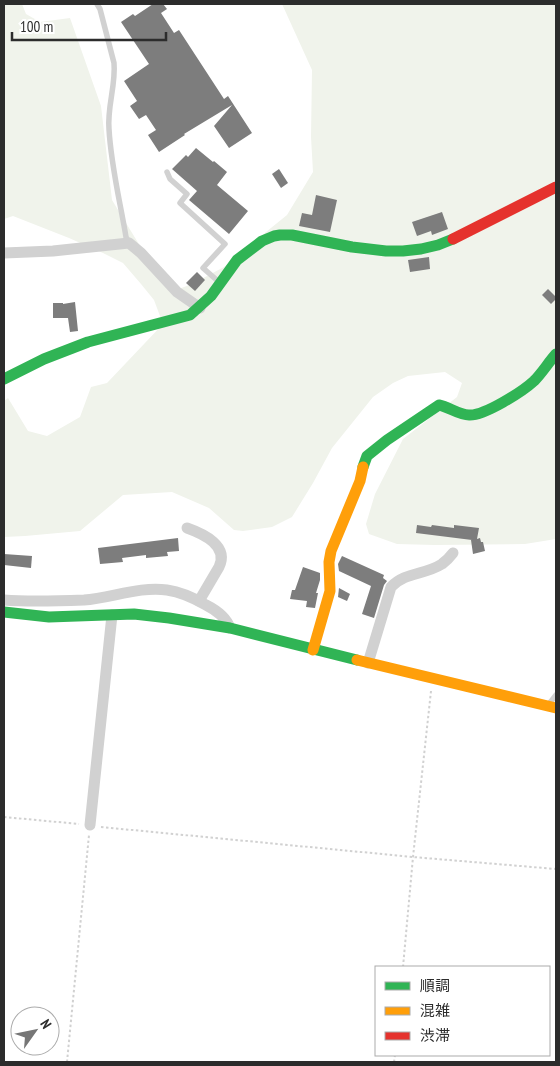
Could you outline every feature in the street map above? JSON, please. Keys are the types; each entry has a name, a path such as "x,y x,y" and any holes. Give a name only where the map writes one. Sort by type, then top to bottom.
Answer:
{"street":[{"path":"4,379 44,359 88,342 190,315 210,298 237,260 267,238 276,235 290,235 306,240 356,249 387,252 413,250 440,244 455,238 556,187"},
{"path":"4,253 53,251 129,243 141,252 177,292 200,308"},
{"path":"313,650 330,591 329,562 331,551 360,481 367,456 386,440 439,405 448,406 468,415 481,412 507,400 532,383 556,354"},
{"path":"188,528 202,533 211,540 218,547 222,557 222,562 199,601"},
{"path":"368,663 391,587 402,578 425,572 442,564 453,554"},
{"path":"4,600 85,600 141,591 172,591 199,601 220,614 230,628"},
{"path":"4,612 49,617 134,614 230,628 313,650 552,707"},
{"path":"90,826 112,615"}],"lane":[{"path":"97,4 114,63 108,128 126,237 129,243"},
{"path":"167,172 170,179 188,194 180,203 224,244 203,268 220,284"},
{"path":"552,707 556,695"}],"path":[{"path":"403,966 432,679"},
{"path":"4,817 556,869"},
{"path":"67,1062 90,826"}],"shaded area":[{"path":"4,4 22,4 26,14 40,22 70,18 101,106 112,200 151,264 176,290 192,284 224,267 287,215 313,172 311,137 312,70 282,4 556,4 556,539 525,544 397,544 369,534 366,524 375,494 403,439 457,397 462,383 445,372 408,376 393,383 373,397 332,448 292,517 272,527 243,531 234,530 209,508 172,492 123,495 80,531 4,537 4,401 8,398 28,431 47,436 80,417 91,387 107,383 163,324 154,300 123,263 69,238 13,216 4,219"}],"building":[{"path":"153,4 163,4 167,9 161,13 174,33 179,30 224,99 228,96 252,133 229,148 214,126 232,105 184,134 159,152 148,135 156,130 146,115 139,119 130,106 137,101 124,81 149,64 121,22 133,14 135,16"},
{"path":"196,148 227,172 217,185 248,211 229,234 189,200 197,191 172,169 186,155 188,157"},
{"path":"279,169 288,183 281,188 272,174"},
{"path":"316,195 337,200 330,232 299,226 302,213 312,215"},
{"path":"442,212 448,229 432,235 431,231 417,236 412,222"},
{"path":"429,257 430,269 410,272 408,260"},
{"path":"197,272 205,280 195,291 186,283"},
{"path":"548,289 556,297 551,304 542,295"},
{"path":"75,302 78,331 70,332 68,318 53,318 53,303"},
{"path":"417,525 454,528 454,525 479,528 477,539 480,538 481,542 483,542 485,551 473,554 472,540 416,533"},
{"path":"178,538 179,551 167,552 168,556 146,558 146,555 122,558 123,562 100,564 98,548"},
{"path":"4,554 32,556 31,568 4,565"},
{"path":"342,556 384,575 383,578 387,581 384,585 374,618 362,614 371,586 339,571 338,564"},
{"path":"303,567 320,573 315,608 306,607 307,601 290,599 292,590 295,590"},
{"path":"339,588 350,594 347,601 338,597"}],"traffic: fast":[{"path":"4,379 44,359 88,342 190,315 211,296 237,260 262,241 274,236 292,235 352,247 386,251 421,249 453,239"},
{"path":"363,467 367,456 439,405 469,415 484,412 503,403 537,378 556,354"},
{"path":"4,612 49,617 134,614 169,618 230,628 357,660"}],"traffic: slow":[{"path":"313,650 330,591 329,562 331,551 360,481 363,467"},
{"path":"357,660 556,708"}],"traffic: jam":[{"path":"453,239 556,187"}]}
